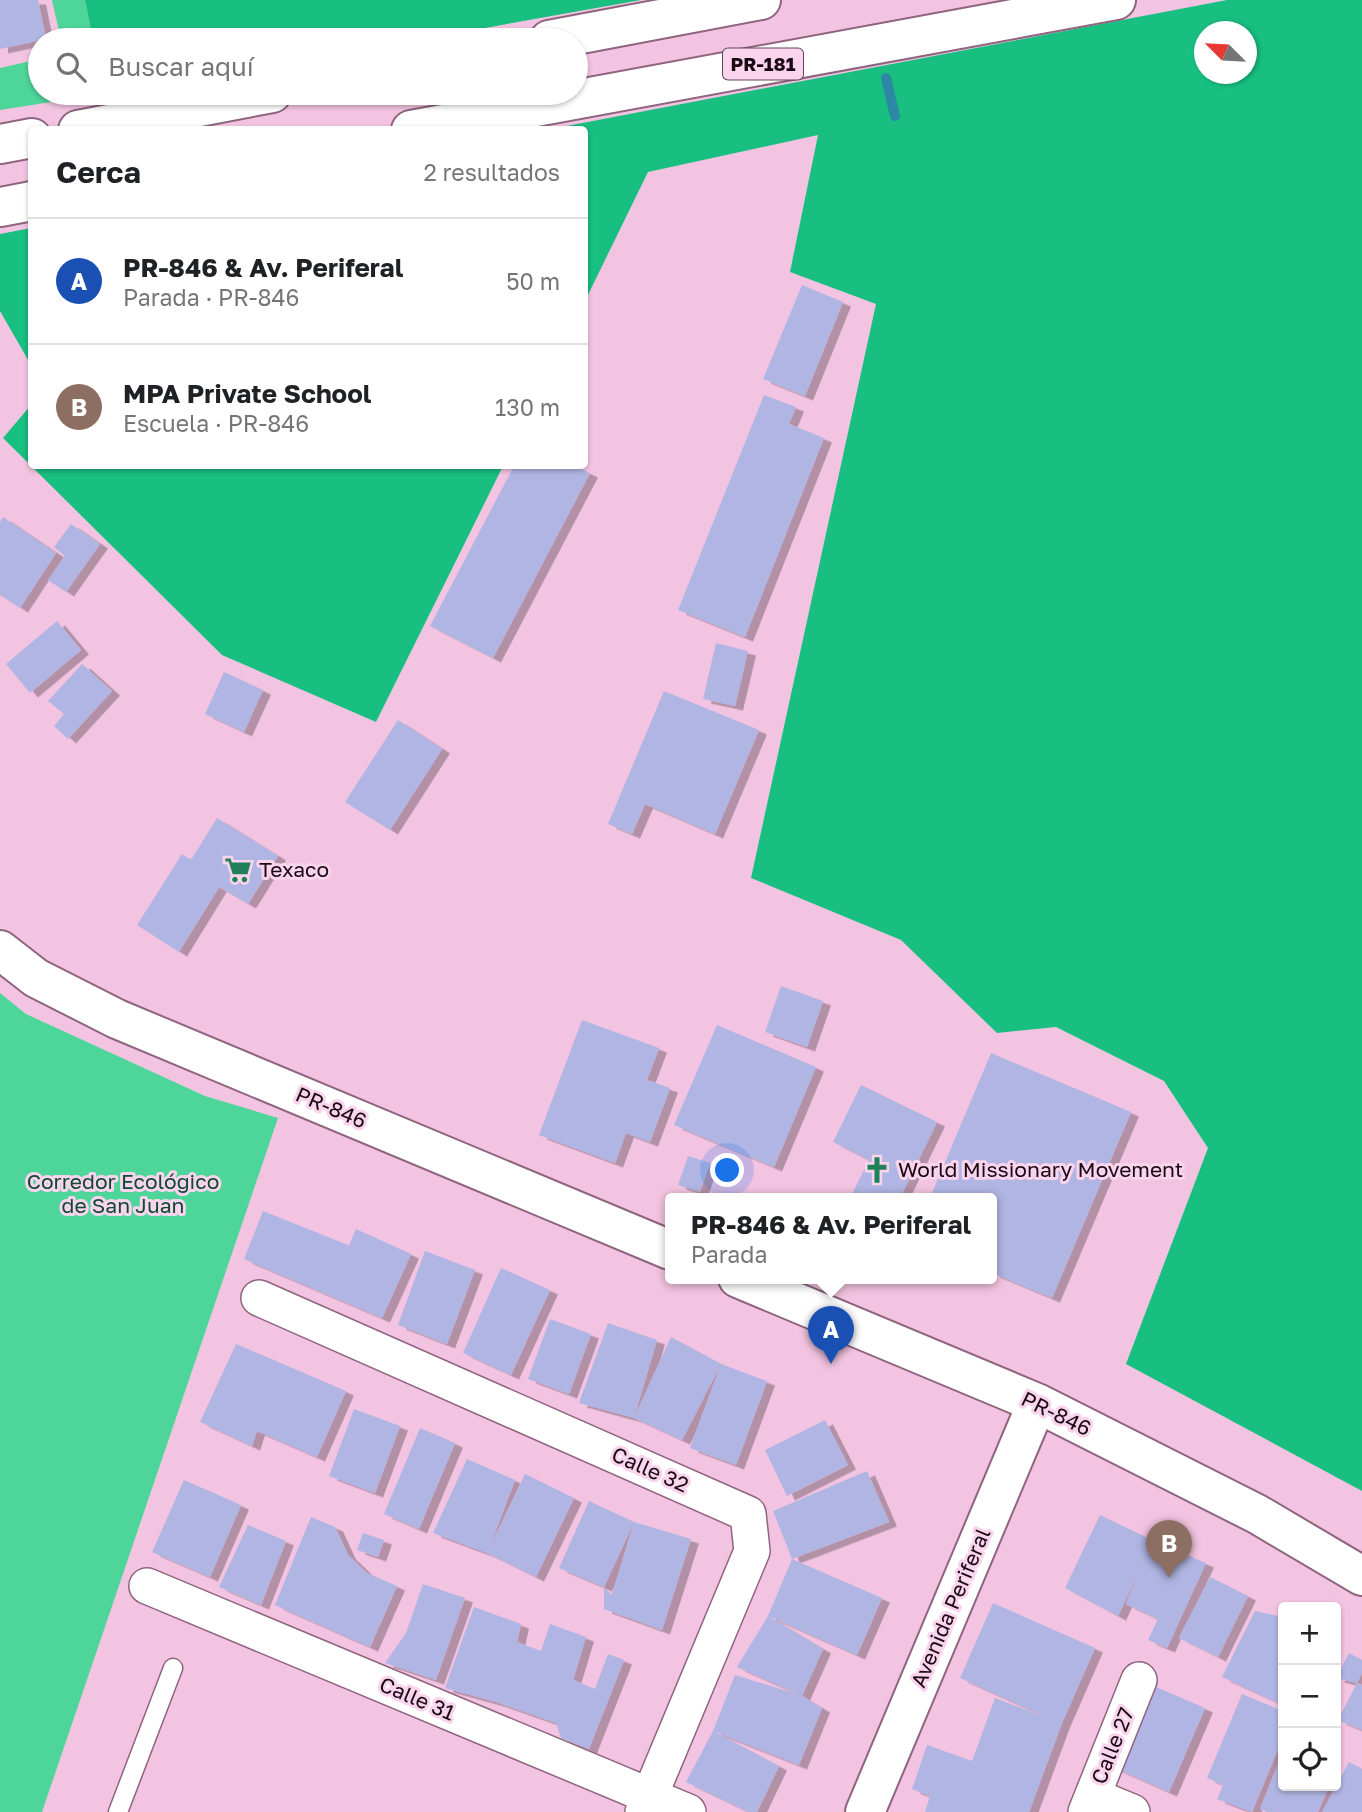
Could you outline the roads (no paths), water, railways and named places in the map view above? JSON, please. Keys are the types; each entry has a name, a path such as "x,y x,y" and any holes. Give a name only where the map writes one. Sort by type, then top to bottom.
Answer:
{"street":[{"path":"588,33 761,0"},
{"name":"PR-181","path":"588,97 1115,0"},
{"path":"99,126 209,105"},
{"name":"PR-181","path":"433,126 546,105"},
{"path":"0,144 28,139"},
{"path":"0,207 28,202"},
{"name":"PR-846","path":"0,950 36,978 117,1018 665,1248"},
{"name":"PR-846","path":"752,1284 1037,1403 1257,1514 1362,1576"},
{"name":"Calle 32","path":"259,1298 748,1514 752,1551 646,1804"},
{"name":"Avenida Periferal","path":"865,1812 1037,1403"},
{"name":"Calle 31","path":"147,1586 646,1804 688,1812"},
{"name":"Calle 27","path":"1090,1804 1139,1680"},
{"path":"1090,1804 1132,1812"}],"lane":[{"path":"118,1812 173,1668"}],"waterway":[{"path":"886,78 895,116"}],"place":[{"name":"Texaco","path":"238,870"},
{"name":"World Missionary Movement","path":"877,1170"},
{"name":"PR-846 & Av. Periferal","path":"831,1364"},
{"name":"MPA Private School","path":"1169,1578"}],"park label":[{"name":"Corredor Ecológico de San Juan","path":"123,1194"}]}
